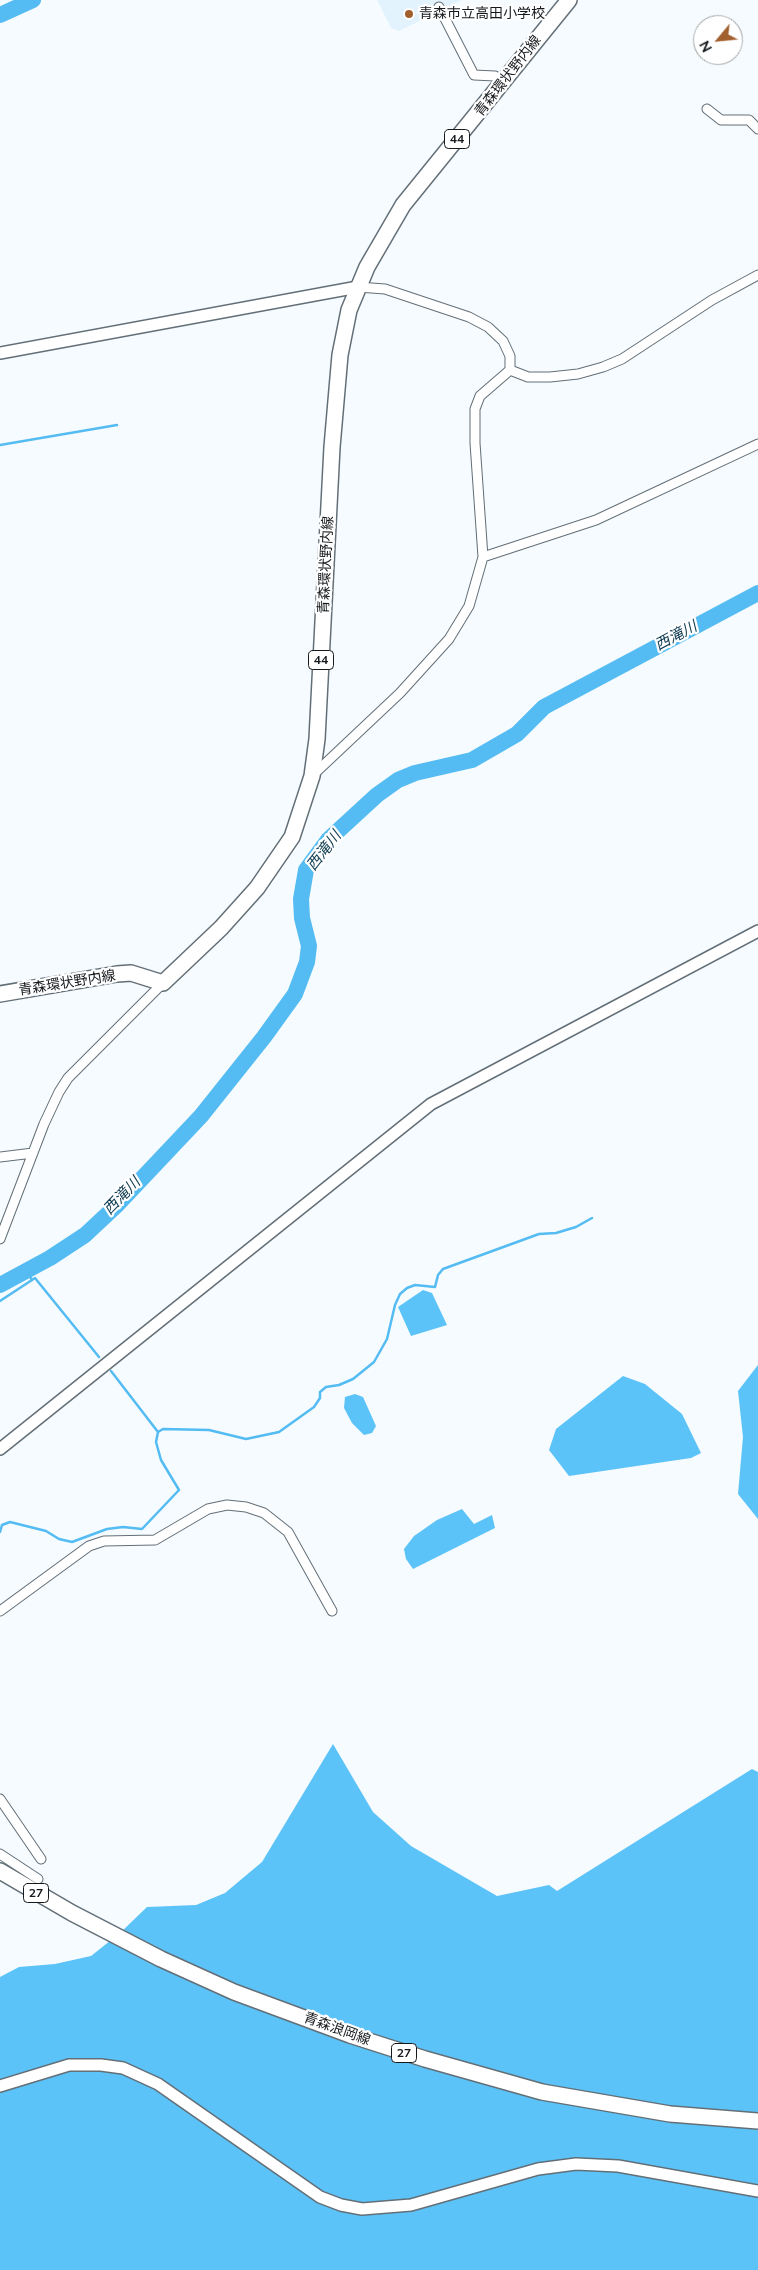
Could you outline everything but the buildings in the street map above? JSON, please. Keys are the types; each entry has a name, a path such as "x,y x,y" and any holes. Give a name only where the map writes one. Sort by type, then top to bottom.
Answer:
{"main road":[{"name":"青森環状野内線","path":"0,994 131,973 163,983 221,928 257,888 292,837 312,776 317,739 331,466 340,356 349,310 358,287 403,205 569,0"},
{"name":"青森浪岡線","path":"0,1872 72,1913 161,1959 234,1992 350,2035 424,2059 542,2092 670,2114 758,2121"}],"street":[{"path":"439,7 474,75 495,76 503,82"},
{"path":"707,109 720,120 749,120 758,129"},
{"path":"510,370 528,377 550,378 578,374 603,367 622,359 712,300 758,276"},
{"path":"0,353 358,287 385,289 469,317 488,328 503,341 510,356 510,370 480,396 475,408 475,443 483,557 469,606 449,639 400,693 312,776"},
{"path":"483,557 596,520 758,444"},
{"path":"0,1449 431,1104 758,931"},
{"path":"0,1238 51,1107 68,1078 163,983"},
{"path":"0,1157 33,1153"},
{"path":"0,1611 89,1546 104,1541 155,1540 208,1509 226,1506 246,1507 264,1513 288,1532 332,1611"},
{"path":"0,1799 41,1859"},
{"path":"0,1854 38,1878"},
{"path":"0,2086 69,2065 102,2064 123,2068 158,2084 320,2196 341,2205 362,2209 411,2205 538,2169 576,2164 618,2166 758,2191"}],"shaded area":[{"name":"青森市立高田小学校","path":"377,0 462,0 399,31 391,28"},
{"path":"423,1290 432,1293 447,1325 411,1336 398,1307"},
{"path":"758,1365 758,1519 738,1494 743,1437 738,1391"},
{"path":"623,1376 645,1384 682,1414 701,1453 691,1458 569,1476 549,1450 556,1429"},
{"path":"355,1394 363,1397 376,1426 372,1433 364,1435 352,1423 344,1408 345,1397"},
{"path":"462,1509 474,1524 492,1515 495,1528 413,1569 406,1559 404,1549 414,1536 437,1520"},
{"path":"333,1744 373,1812 411,1846 497,1896 549,1885 557,1891 752,1769 758,1772 758,2270 0,2270 0,1977 19,1967 55,1964 91,1956 120,1933 147,1907 196,1905 225,1893 262,1862"}],"waterway":[{"path":"0,15 33,0"},
{"path":"0,445 117,425"},
{"name":"西滝川","path":"0,1285 50,1258 85,1235 116,1206 201,1116 264,1037 295,994 307,962 309,946 302,918 301,899 306,870 328,840 377,795 398,780 415,773 472,760 517,734 544,707 758,593"},
{"path":"0,1532 2,1525 10,1522 46,1531 59,1539 72,1542 107,1529 123,1527 142,1529 179,1490 161,1460 156,1442 158,1432 163,1429 209,1430 246,1439 279,1432 314,1407 320,1398 320,1392 326,1387 339,1385 353,1379 374,1362 387,1339 395,1305 400,1294 407,1288 415,1285 435,1287 438,1275 443,1269 539,1234 556,1233 576,1227 592,1218"},
{"path":"0,1301 32,1280 27,1272"},
{"path":"32,1280 35,1278 99,1357"},
{"path":"111,1371 158,1432"}],"place":[{"name":"青森市立高田小学校","path":"409,14"}]}
